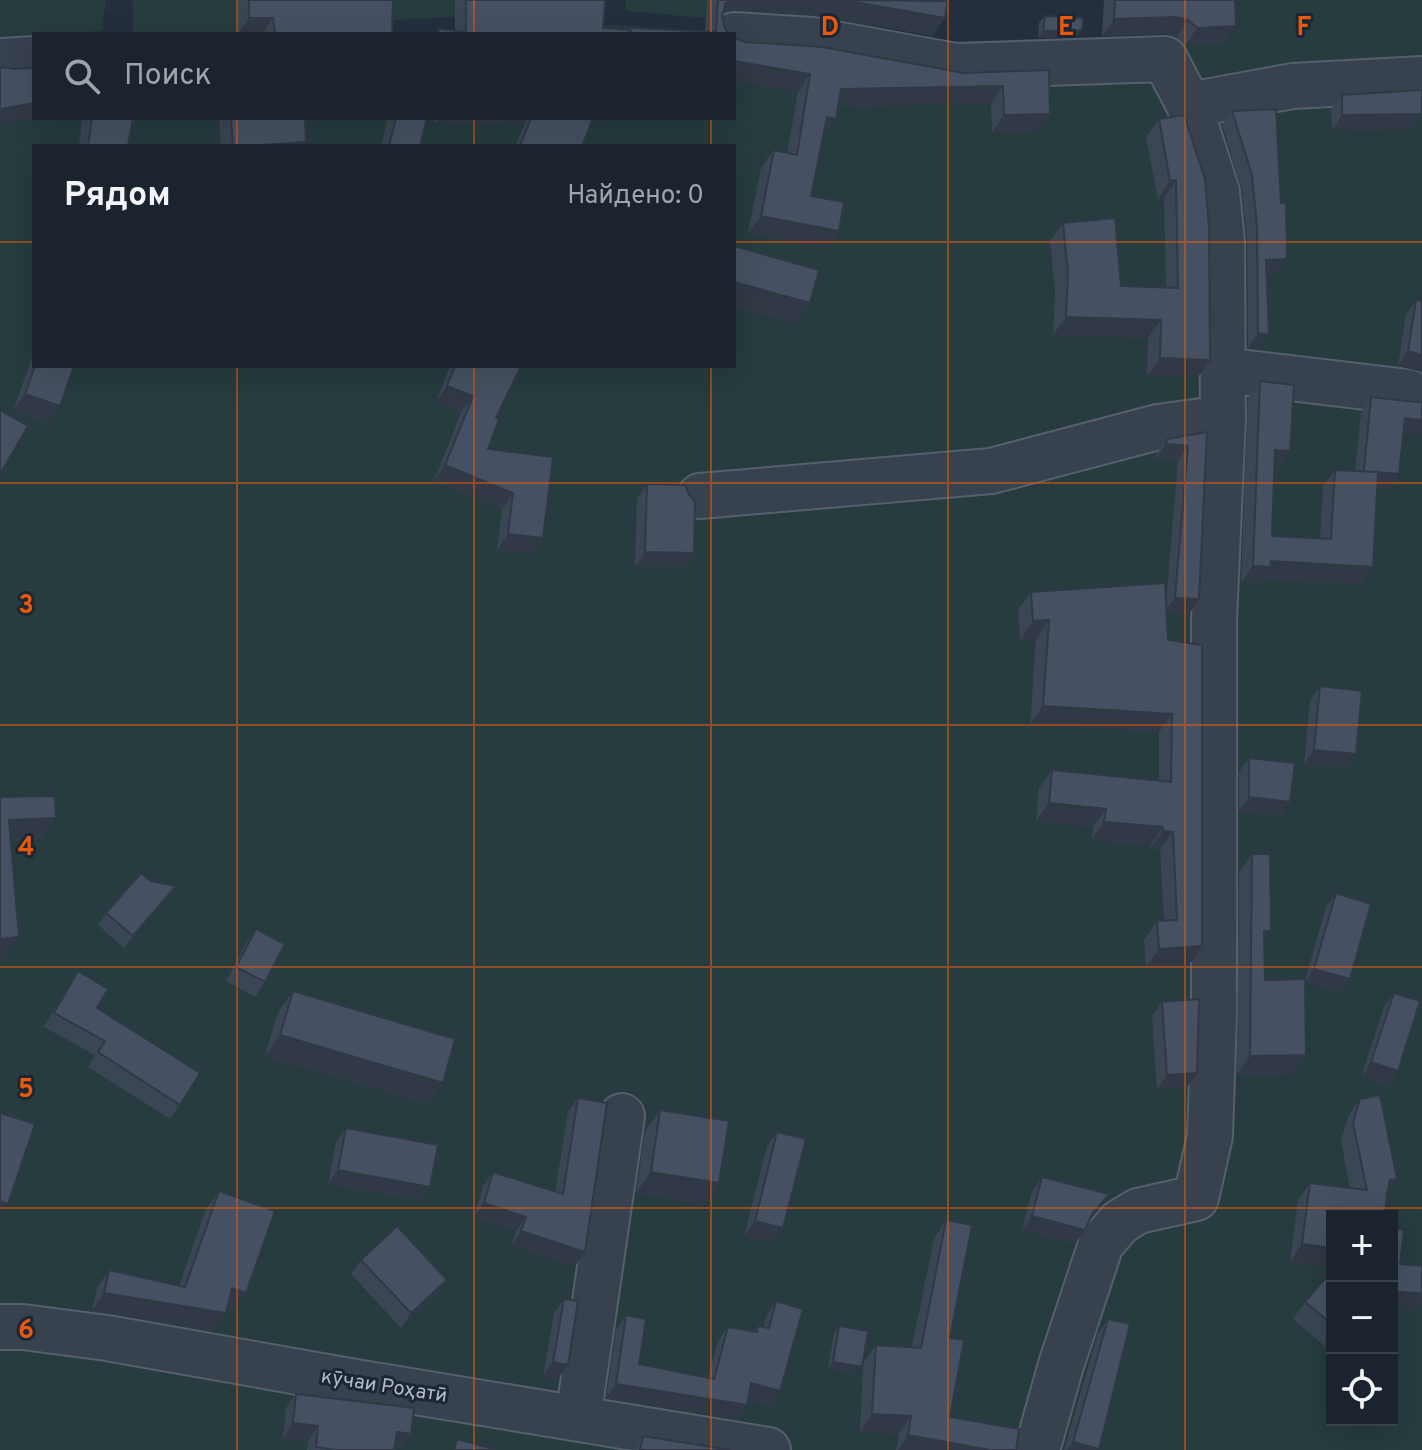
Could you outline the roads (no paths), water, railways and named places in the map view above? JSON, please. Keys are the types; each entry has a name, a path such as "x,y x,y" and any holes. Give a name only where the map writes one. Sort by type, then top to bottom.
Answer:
{"street":[{"path":"736,35 813,40 956,66 1165,59 1189,105 1217,192 1222,242 1223,418 1214,620 1214,1015 1210,1136 1196,1198 1138,1211 1120,1222 1101,1244 1037,1450"},
{"path":"0,61 32,59"},
{"path":"1189,105 1293,86 1422,79"},
{"path":"1223,370 1408,392"},
{"path":"700,496 991,471 1158,427 1223,418"},
{"path":"578,1418 622,1116"},
{"name":"кӯчаи Роҳатӣ","path":"0,1327 107,1338 768,1450"}]}
